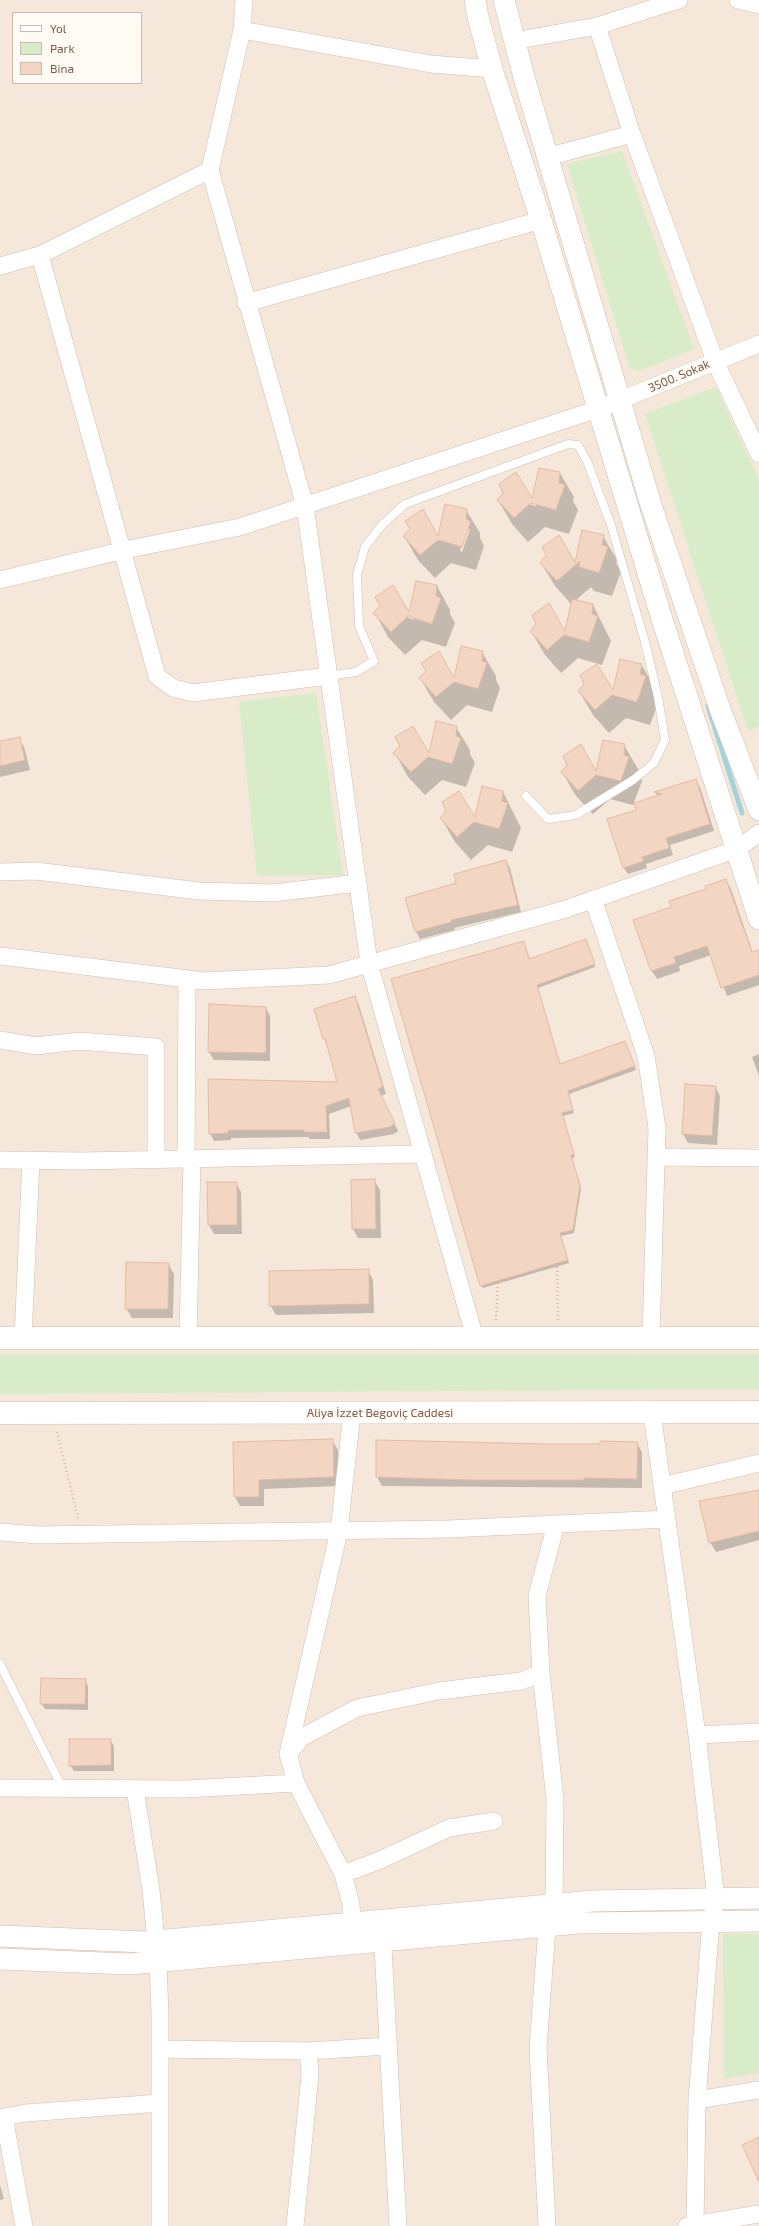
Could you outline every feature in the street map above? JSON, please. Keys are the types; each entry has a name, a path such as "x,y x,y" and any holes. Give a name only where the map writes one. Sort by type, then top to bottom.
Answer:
{"main road":[{"path":"0,1338 759,1338"},
{"name":"Aliya İzzet Begoviç Caddesi","path":"0,1413 759,1412"}],"street":[{"path":"244,0 242,30 210,170 246,303 305,506 369,964 475,1338"},
{"path":"475,0 492,69 541,220 661,616 759,919"},
{"path":"504,0 547,157 651,505 718,705 759,810"},
{"path":"514,41 597,26 679,0"},
{"path":"738,0 759,5"},
{"path":"597,26 632,134 715,361 759,454"},
{"path":"242,30 431,64 492,69"},
{"path":"547,157 632,134"},
{"path":"0,266 40,255 210,170"},
{"path":"246,303 541,220"},
{"path":"40,255 124,550 157,676 169,685 182,691 203,693 328,676"},
{"name":"3500. Sokak","path":"0,580 124,550 240,527 598,409 759,344"},
{"path":"0,956 204,981 329,975 566,909 737,849 759,833"},
{"path":"0,872 36,871 200,891 266,893 358,883"},
{"path":"593,899 646,1056 657,1128 651,1338"},
{"path":"187,979 189,1160 188,1338"},
{"path":"0,1040 36,1046 79,1041 156,1047 156,1160"},
{"path":"0,1160 189,1160 422,1154"},
{"path":"656,1157 759,1158"},
{"path":"23,1338 31,1160"},
{"path":"652,1412 697,1735 716,1899 711,1921 697,2100 692,2225 759,2214"},
{"path":"352,1413 339,1531 288,1754 296,1783 343,1874 351,1904 353,1944"},
{"path":"662,1486 759,1463"},
{"path":"0,1532 38,1535 448,1529 667,1519"},
{"path":"547,2226 538,2048 547,1927 554,1905 555,1799 541,1674 537,1596 556,1524"},
{"path":"288,1754 301,1738 357,1708 440,1691 521,1681 541,1674"},
{"path":"697,1735 759,1732"},
{"path":"0,1788 185,1789 296,1783"},
{"path":"136,1789 151,1890 157,1952 160,2049 160,2226"},
{"path":"343,1874 378,1861 449,1828 494,1821"},
{"path":"0,1936 157,1952 353,1944 382,1931 554,1905 594,1901 759,1898"},
{"path":"0,1958 130,1964 157,1952 351,1923 382,1931 547,1927 579,1923 759,1921"},
{"path":"382,1931 398,2226"},
{"path":"160,2049 308,2051 388,2046"},
{"path":"295,2226 310,2075 308,2051"},
{"path":"697,2100 759,2090"},
{"path":"24,2226 2,2118 26,2113 160,2103"}],"lane":[{"path":"328,676 356,672 374,661 359,626 357,575 365,546 381,526 406,504 568,444 578,445 587,461 611,525 641,627 658,697 664,740 654,763 633,780 576,814 548,819 526,796"},
{"path":"0,1664 63,1789"}],"path":[{"path":"557,1263 558,1323"},
{"path":"496,1323 498,1280"},
{"path":"52,1413 82,1534"}],"shaded area":[{"path":"0,0 759,0 759,2226 0,2226"}],"green space":[{"path":"622,151 694,349 639,371 630,369 567,164"},
{"path":"716,387 759,480 759,727 748,731 645,414"},
{"path":"316,693 343,875 257,876 239,702"},
{"path":"759,1354 759,1389 0,1394 0,1355"},
{"path":"723,1934 759,1934 759,2073 724,2079"}],"building":[{"path":"539,468 560,472 559,483 565,485 556,510 531,503 514,518 497,500 503,493 499,484 516,472 532,498"},
{"path":"445,504 467,509 466,519 471,521 462,547 438,540 420,555 403,536 410,529 405,521 423,509 438,536"},
{"path":"582,530 604,535 602,545 608,547 599,573 579,567 580,561 557,581 540,563 546,555 542,547 559,535 575,562"},
{"path":"416,581 437,585 436,596 441,598 432,624 408,616 391,632 373,613 380,606 375,597 393,585 409,612"},
{"path":"572,599 593,604 592,614 598,616 589,642 564,635 547,650 530,631 536,624 532,615 549,603 565,631"},
{"path":"461,646 483,651 482,661 487,663 478,689 454,682 436,697 419,678 426,671 421,663 439,651 454,678"},
{"path":"620,659 642,664 640,674 646,676 637,702 612,695 595,710 578,691 584,684 580,675 597,664 613,690"},
{"path":"436,721 457,726 456,736 461,738 452,764 428,757 411,772 393,753 400,746 395,737 413,726 429,753"},
{"path":"20,737 25,760 0,766 0,741"},
{"path":"603,740 625,744 624,755 629,757 621,781 596,775 578,791 561,772 567,765 563,756 581,744 596,771"},
{"path":"696,779 710,824 666,838 669,848 642,857 644,861 623,868 607,819 636,810 634,803 662,794 654,792"},
{"path":"482,786 503,791 502,801 508,803 499,829 474,822 457,837 440,818 446,811 442,802 459,791 475,817"},
{"path":"506,860 518,905 451,920 451,922 415,932 405,898 456,883 454,874"},
{"path":"726,879 752,952 759,950 759,975 721,988 707,946 674,957 676,963 651,971 633,920 671,907 669,901 706,889 705,886"},
{"path":"586,939 595,964 537,985 560,1064 625,1041 635,1066 568,1091 573,1110 562,1113 574,1154 571,1155 580,1185 573,1230 560,1233 568,1260 480,1286 391,979 524,941 529,959"},
{"path":"355,996 383,1087 378,1089 395,1123 390,1127 355,1133 349,1098 326,1106 327,1132 304,1132 304,1130 228,1130 228,1133 209,1134 208,1079 337,1082 325,1038 323,1039 314,1009"},
{"path":"209,1004 266,1007 266,1053 208,1052"},
{"path":"685,1084 716,1086 712,1136 682,1134"},
{"path":"375,1179 376,1229 352,1229 351,1180"},
{"path":"207,1182 237,1182 237,1225 208,1225"},
{"path":"126,1262 169,1263 168,1309 125,1309"},
{"path":"369,1269 369,1304 269,1306 269,1271"},
{"path":"333,1439 334,1477 259,1480 259,1497 234,1497 233,1442"},
{"path":"376,1440 547,1444 600,1444 600,1441 638,1442 637,1479 584,1478 584,1480 469,1480 376,1477"},
{"path":"759,1490 759,1531 709,1543 699,1501"},
{"path":"41,1678 86,1679 85,1704 40,1704"},
{"path":"69,1739 111,1739 111,1765 69,1766"},
{"path":"759,2137 759,2182 742,2145"}],"waterway":[{"path":"708,706 742,813"}]}
